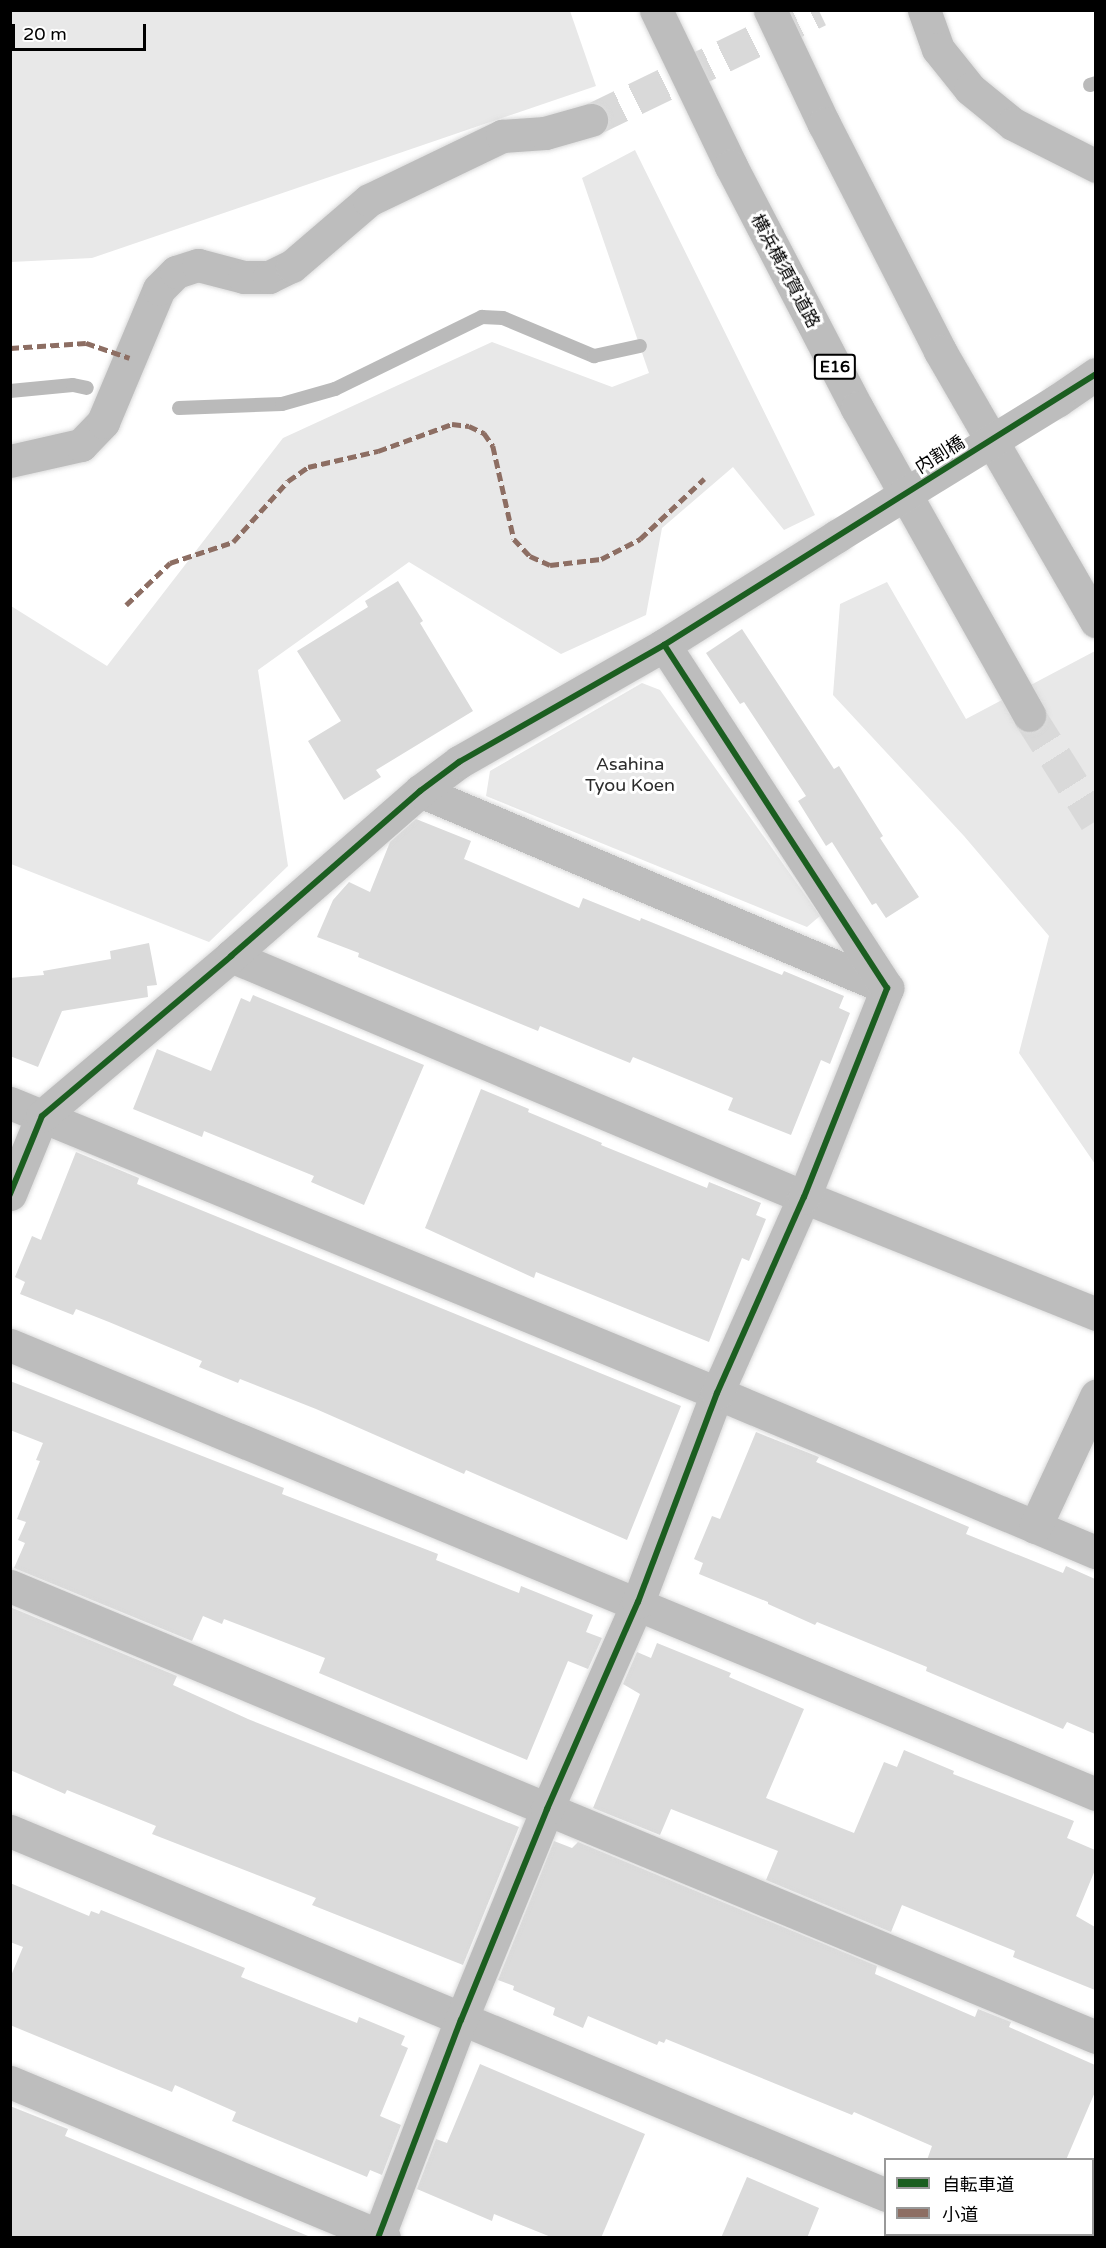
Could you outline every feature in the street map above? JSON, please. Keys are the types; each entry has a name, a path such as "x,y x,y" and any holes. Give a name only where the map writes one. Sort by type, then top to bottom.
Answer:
{"main road":[{"name":"横浜横須賀道路","path":"656,10 731,166 857,408 1029,715"},
{"path":"770,10 824,124 940,351 1095,621"},
{"path":"924,10 938,49 970,89 1013,124 1095,166"},
{"path":"10,461 81,445 103,422 159,289 176,272 198,265 244,277 269,277 292,267 369,200 502,135 545,133 591,120"},
{"name":"内割橋","path":"42,1116 231,956 420,791 459,762 664,645 1058,400 1095,374"},
{"path":"664,645 887,988"},
{"path":"420,791 887,988"},
{"path":"231,956 804,1197 1095,1314"},
{"path":"10,2082 380,2237 461,2020 547,1809 638,1602 717,1393 804,1197 887,988"},
{"path":"10,1103 717,1393 1095,1552"},
{"path":"10,1194 42,1116"},
{"path":"10,1345 638,1602 1095,1794"},
{"path":"1035,1527 1095,1396"},
{"path":"10,1586 1095,2037"},
{"path":"10,1831 884,2194"}],"green space":[{"path":"11,10 570,11 596,86 92,258 11,262"},
{"path":"635,150 815,515 784,530 733,467 662,528 646,615 561,654 409,562 258,670 288,866 209,942 11,864 11,606 107,666 283,438 492,342 612,387 649,373 582,178"},
{"path":"887,582 966,719 1095,651 1095,1164 1019,1053 1049,936 964,836 833,695 840,604"},
{"name":"Asahina Tyou Koen","path":"642,683 660,690 820,916 807,927 486,796 490,771"}],"building":[{"path":"398,581 423,621 420,623 473,711 376,770 381,777 344,800 308,741 341,721 297,651 368,607 365,601"},
{"path":"742,629 834,769 839,766 883,836 880,838 919,897 886,918 876,903 872,905 832,842 826,846 798,801 806,796 744,702 740,704 706,653"},
{"path":"416,819 471,841 464,859 579,908 583,898 640,921 641,918 782,975 784,971 844,996 839,1008 850,1013 830,1064 821,1060 791,1135 728,1110 733,1098 633,1057 630,1063 540,1026 538,1031 358,957 359,953 317,937 333,900 349,882 370,892 390,842"},
{"path":"149,943 157,985 147,986 148,997 62,1011 38,1067 10,1056 10,978 44,975 43,971 111,959 110,951"},
{"path":"253,995 424,1065 364,1205 311,1182 314,1176 204,1131 202,1137 133,1109 157,1049 211,1071 241,998 250,1002"},
{"path":"481,1089 529,1109 528,1112 602,1143 601,1145 707,1188 709,1182 761,1203 756,1215 766,1219 749,1261 742,1258 709,1342 536,1272 534,1278 425,1228"},
{"path":"76,1152 139,1178 137,1184 681,1406 627,1540 466,1470 464,1474 316,1409 240,1379 238,1383 199,1367 202,1361 109,1322 76,1309 73,1315 20,1294 25,1282 15,1277 32,1236 41,1240"},
{"path":"10,1381 284,1488 282,1494 438,1554 436,1560 519,1593 521,1586 593,1615 586,1632 602,1638 588,1669 568,1661 527,1760 319,1673 325,1658 224,1619 222,1624 203,1616 192,1641 14,1568 25,1543 18,1540 26,1522 17,1519 40,1461 36,1460 43,1443 10,1430"},
{"path":"756,1432 819,1457 816,1462 969,1527 966,1534 1063,1573 1066,1566 1095,1579 1095,1734 1067,1722 1063,1729 926,1671 927,1667 817,1622 815,1625 768,1602 699,1574 703,1563 694,1559 712,1516 720,1519"},
{"path":"10,1607 177,1676 173,1685 248,1719 519,1827 463,1965 312,1905 316,1898 152,1834 156,1826 67,1790 65,1794 10,1770"},
{"path":"657,1643 731,1673 729,1677 804,1709 766,1798 854,1833 884,1762 897,1767 904,1750 954,1771 953,1774 1074,1821 1067,1838 1095,1850 1095,1870 1076,1916 1095,1927 1095,1990 1013,1957 1015,1951 902,1905 891,1932 766,1880 778,1851 671,1809 660,1835 593,1808 640,1694 623,1684 637,1652 651,1658"},
{"path":"554,1841 572,1848 578,1842 877,1966 875,1974 975,2017 978,2009 1011,2022 1009,2027 1095,2065 1095,2092 1067,2158 928,2158 932,2146 854,2112 852,2115 666,2039 664,2043 659,2041 657,2045 588,2016 583,2028 553,2015 555,2008 513,1990 514,1986 498,1980"},
{"path":"10,1883 89,1916 91,1911 99,1914 101,1910 245,1968 241,1977 357,2023 359,2017 405,2036 401,2045 408,2048 380,2116 401,2125 382,2175 370,2170 367,2177 232,2121 236,2112 175,2085 172,2092 10,2025 10,1978 23,1947 10,1942"},
{"path":"480,2064 645,2134 601,2238 551,2237 494,2214 492,2221 417,2189 436,2139 447,2143"},
{"path":"10,2106 68,2129 65,2136 313,2238 10,2238"},
{"path":"747,2177 819,2208 807,2238 721,2238"}],"waterway":[{"path":"1090,85 1096,83"},
{"path":"179,408 282,404 335,389 482,317 503,318 594,356 640,346"},
{"path":"10,391 73,385 87,388"}],"tunnel":[{"path":"591,120 819,10"},
{"path":"1029,715 1096,821"}],"marked path":[{"path":"10,348 86,343 130,358"},
{"path":"126,605 170,563 233,542 288,481 308,467 378,451 452,424 469,426 484,433 493,446 514,539 530,556 550,565 601,559 640,539 704,479"}],"cycle path":[{"path":"10,1194 42,1116 231,956 420,791 459,762 664,645 1096,374"},
{"path":"378,2238 461,2020 547,1809 638,1602 717,1393 804,1197 887,988 664,645"}]}
